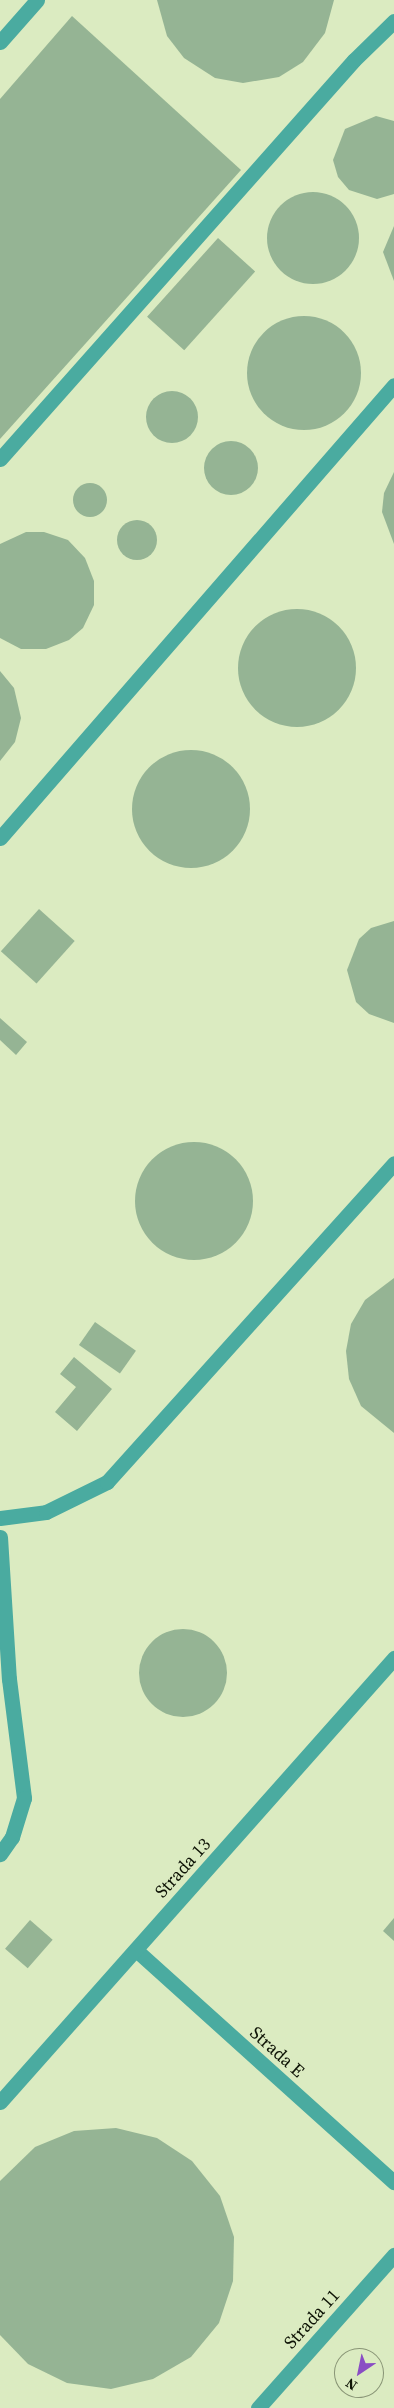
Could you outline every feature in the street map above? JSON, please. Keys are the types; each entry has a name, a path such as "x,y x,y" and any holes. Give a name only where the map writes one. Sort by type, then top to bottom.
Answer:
{"lane":[{"path":"0,42 38,0"},
{"path":"0,459 354,60 394,21"},
{"path":"0,838 394,385"},
{"path":"0,1518 46,1512 107,1482 394,1163"},
{"path":"0,1537 9,1679 24,1798 12,1837 0,1854"},
{"name":"Strada 13","path":"0,2102 394,1658"},
{"name":"Strada E","path":"136,1950 394,2182"},
{"name":"Strada 11","path":"258,2408 394,2255"}],"building":[{"path":"157,0 334,0 325,33 303,62 279,77 243,83 215,78 184,58 167,36"},
{"path":"72,16 241,170 0,439 0,99"},
{"path":"376,116 394,121 394,194 377,199 349,190 338,177 333,160 345,129"},
{"path":"304,192 322,192 339,199 352,212 359,229 359,247 352,264 339,277 322,284 304,284 287,277 274,264 267,247 267,229 274,212 287,199"},
{"path":"394,226 394,281 383,252"},
{"path":"218,238 255,271 184,350 147,317"},
{"path":"304,316 326,321 344,333 356,351 361,373 356,395 344,413 326,425 304,430 282,425 264,413 252,395 247,373 252,351 264,333 282,321"},
{"path":"167,391 177,391 187,395 194,402 198,417 194,432 187,439 177,443 167,443 157,439 150,432 146,422 146,412 150,402 157,395"},
{"path":"231,441 241,443 250,449 256,458 258,468 256,478 250,487 241,493 231,495 221,493 212,487 206,478 204,468 206,458 212,449 221,443"},
{"path":"394,472 394,544 382,512 384,493"},
{"path":"90,483 97,484 102,488 106,493 106,507 102,512 97,516 90,517 83,516 78,512 74,507 73,500 74,493 78,488 83,484"},
{"path":"141,520 148,523 154,529 157,540 156,548 148,557 141,560 133,560 126,557 118,548 117,536 120,529 129,521"},
{"path":"26,532 44,532 68,540 85,558 94,581 94,605 83,628 69,640 46,649 21,649 0,638 0,544"},
{"path":"297,609 320,613 339,626 352,645 356,668 352,691 339,710 320,723 297,727 274,723 255,710 242,691 238,668 242,645 255,626 274,613"},
{"path":"0,671 14,688 21,718 15,742 0,761"},
{"path":"191,750 214,754 233,767 246,786 250,809 246,832 233,851 214,864 191,868 168,864 149,851 136,832 132,809 136,786 149,767 168,754"},
{"path":"39,909 75,941 37,983 1,951"},
{"path":"394,921 394,1023 369,1014 356,1002 347,970 359,939 371,928"},
{"path":"0,1018 27,1042 16,1055 0,1040"},
{"path":"194,1142 217,1146 236,1159 249,1178 253,1201 249,1224 236,1243 217,1256 194,1260 171,1256 152,1243 139,1224 135,1201 139,1178 152,1159 171,1146"},
{"path":"394,1278 394,1433 361,1406 349,1379 346,1351 351,1324 365,1300"},
{"path":"95,1322 136,1351 120,1374 79,1345"},
{"path":"74,1357 112,1389 77,1431 55,1412 76,1387 60,1374"},
{"path":"183,1629 200,1633 214,1642 223,1656 227,1673 223,1690 214,1704 200,1713 183,1717 166,1713 152,1704 143,1690 139,1673 143,1656 152,1642 166,1633"},
{"path":"394,1918 394,1941 383,1931"},
{"path":"30,1920 53,1940 28,1968 5,1949"},
{"path":"116,2128 157,2138 192,2161 220,2196 234,2237 233,2281 219,2323 191,2357 153,2379 111,2389 67,2383 28,2364 0,2335 0,2181 35,2147 74,2131"}]}
